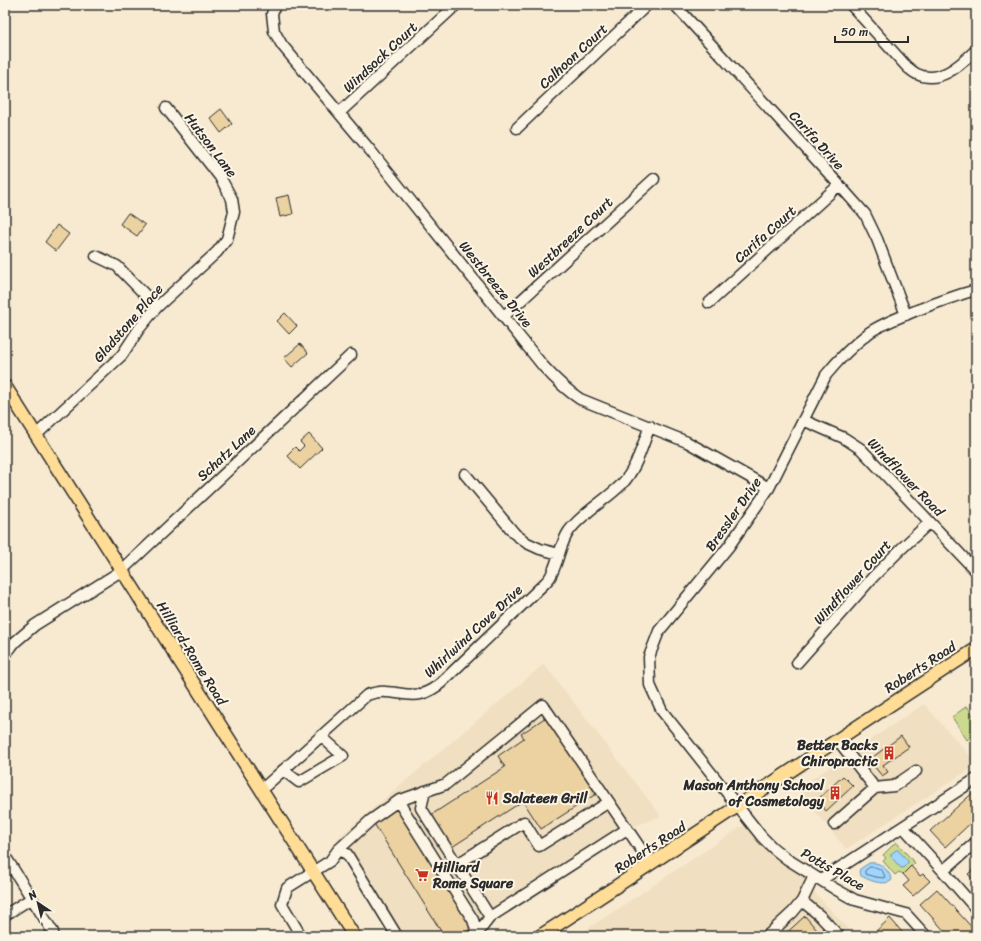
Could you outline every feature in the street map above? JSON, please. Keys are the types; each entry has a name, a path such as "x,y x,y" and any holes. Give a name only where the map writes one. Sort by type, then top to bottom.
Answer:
{"main road":[{"name":"Hilliard-Rome Road","path":"5,386 354,936"},
{"name":"Roberts Road","path":"540,936 976,649"}],"street":[{"name":"Windsock Court","path":"339,113 456,5"},
{"name":"Calhoon Court","path":"517,128 647,5"},
{"name":"Carifa Drive","path":"675,5 855,202 872,227 906,315"},
{"path":"851,5 907,67 917,74 930,78 948,73 976,50"},
{"name":"Westbreeze Drive","path":"274,10 274,31 282,45 339,113 543,366 569,391 591,404 688,442 769,488"},
{"name":"Hutson Lane","path":"166,108 220,178 232,199 234,212 232,224"},
{"name":"Westbreeze Court","path":"504,316 654,179"},
{"name":"Carifa Court","path":"709,303 840,185"},
{"name":"Gladstone Place","path":"36,435 122,355 139,329 157,307 217,252 227,239 232,224"},
{"path":"96,256 117,266 157,307"},
{"name":"Bressler Drive","path":"737,806 662,710 650,685 649,657 659,631 729,546 769,488 826,375 838,360 852,346 871,331 906,315 960,294 976,290"},
{"name":"Schatz Lane","path":"5,654 15,642 35,625 121,571 351,356"},
{"name":"Windflower Road","path":"804,420 844,438 861,449 976,571"},
{"name":"Whirlwind Cove Drive","path":"261,790 367,695 377,692 420,694 431,690 441,683 545,583 552,574 563,541 569,531 578,521 621,484 631,473 650,426"},
{"path":"465,474 515,534 527,543 540,549 559,554"},
{"name":"Windflower Court","path":"797,663 873,577 900,549 930,522"},
{"path":"301,936 282,904 287,888 330,861 338,850 371,820 398,801 446,784 543,705 651,864"},
{"path":"283,770 300,782 343,756 320,736"},
{"path":"837,740 875,788"},
{"path":"834,824 875,788 894,786 916,770"},
{"path":"767,936 793,912 818,878 903,827 976,779"},
{"path":"425,791 421,808 490,917"},
{"path":"398,801 473,920 476,935"},
{"path":"456,865 524,822 539,846 609,802"},
{"name":"Potts Place","path":"737,806 773,848 818,878 856,900 905,913 926,936"},
{"path":"903,827 976,909"},
{"path":"476,935 490,917 627,829"},
{"path":"943,871 976,842"},
{"path":"338,850 347,854 398,936"},
{"path":"6,858 53,932"},
{"path":"5,915 32,898"},
{"path":"802,901 819,915 839,936"}],"shaded area":[{"path":"544,664 661,816 627,829 490,917 473,936 397,936 347,854 338,850 338,838"},
{"path":"924,704 976,763 976,765 846,849 797,789"},
{"path":"750,821 754,827 814,876 809,887 855,936 577,936"}],"green space":[{"path":"967,706 976,720 976,734 967,740 952,717"},
{"path":"896,842 915,863 903,874 899,872 895,875 883,861 886,858 883,855"}],"water":[{"path":"898,850 908,861 903,868 901,868 891,857 891,854"},
{"path":"869,863 877,863 883,866 890,875 892,879 891,881 880,883 860,875 860,869"}],"building":[{"path":"221,109 232,124 221,133 210,118"},
{"path":"289,195 293,214 280,217 276,198"},
{"path":"128,213 145,225 137,236 120,224"},
{"path":"57,225 69,234 56,251 45,242"},
{"path":"285,313 297,326 289,334 277,321"},
{"path":"300,344 308,353 292,367 284,358"},
{"path":"309,434 322,448 300,469 287,455 295,447 299,451 304,446 300,442"},
{"path":"546,717 596,794 541,829 523,801 452,847 431,815 505,767 498,756 524,738 521,734"},
{"name":"Better Backs Chiropractic","path":"901,736 909,747 883,765 888,772 882,776 869,760"},
{"name":"Mason Anthony School of Cosmetology","path":"843,776 853,786 826,811 817,800"},
{"path":"976,790 976,818 945,847 930,831"},
{"name":"Hilliard Rome Square","path":"396,807 472,928 459,936 444,936 373,822"},
{"path":"911,866 920,876 923,874 930,881 913,896 903,886 909,881 903,874"},
{"path":"976,867 976,883 968,874"},
{"path":"937,889 976,932 976,936 949,936 920,904"},
{"path":"805,916 822,936 783,936"},
{"path":"890,918 906,936 875,936 873,934"}],"place":[{"name":"Better Backs Chiropractic","path":"889,753"},
{"name":"Mason Anthony School of Cosmetology","path":"835,793"},
{"name":"Salateen Grill","path":"492,798"},
{"name":"Hilliard Rome Square","path":"422,875"}]}
